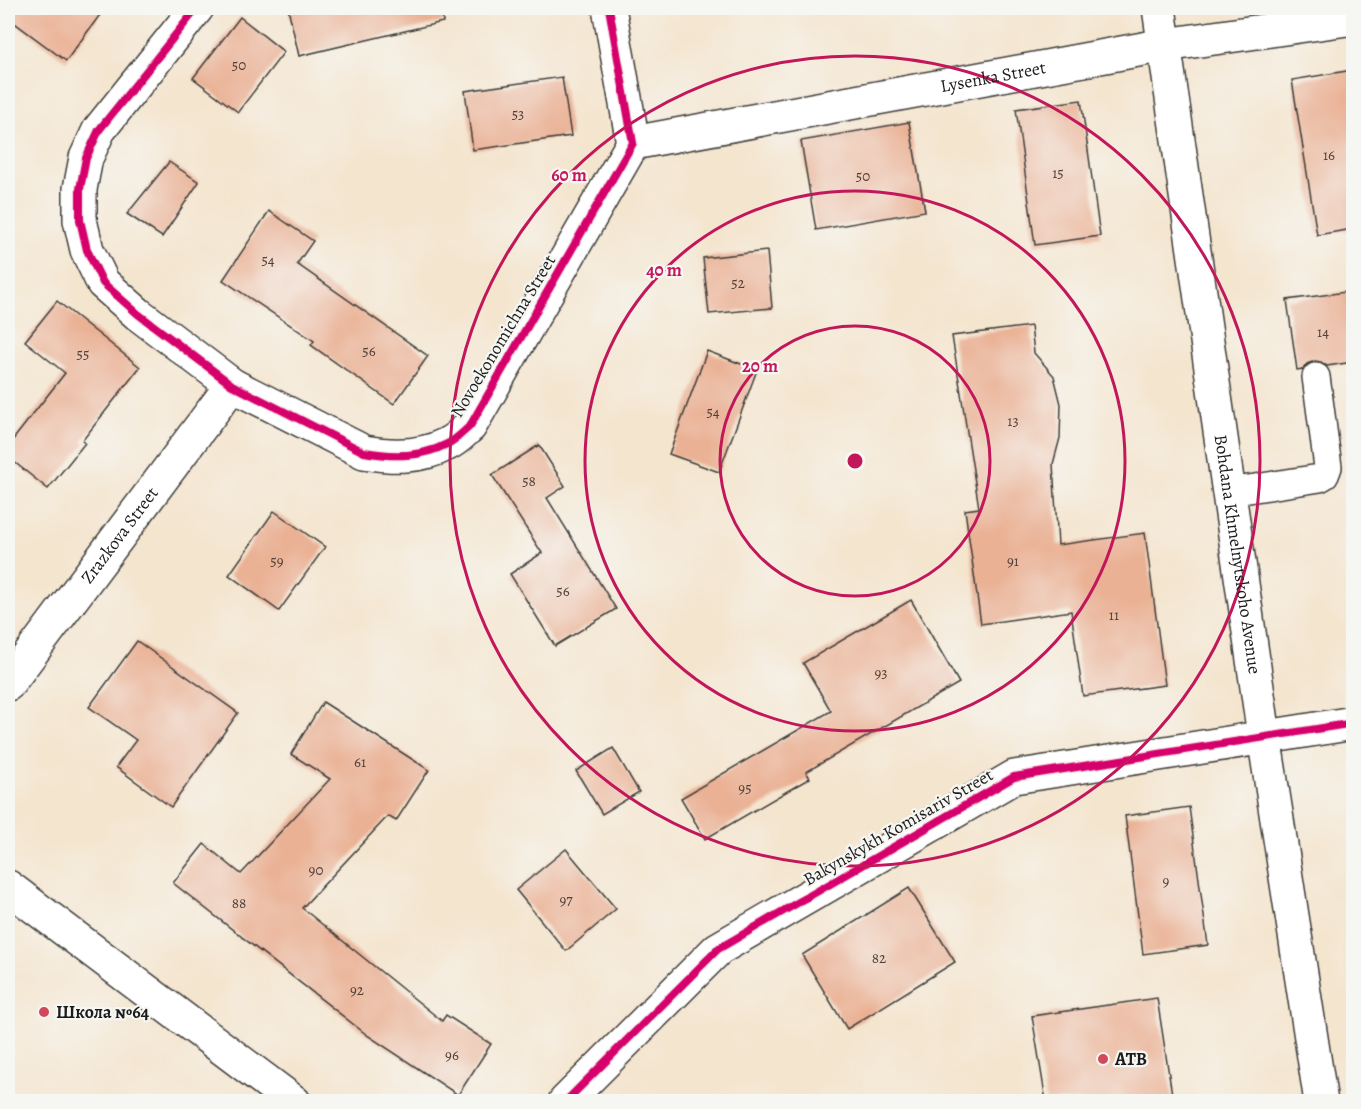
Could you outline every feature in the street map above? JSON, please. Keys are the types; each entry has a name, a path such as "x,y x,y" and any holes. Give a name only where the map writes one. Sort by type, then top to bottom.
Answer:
{"street":[{"name":"Novoekonomichna Street","path":"197,8 99,130 86,158 80,189 80,220 87,250 104,283 138,314 232,385 364,452 387,456 431,451 449,444 470,426 633,143"},
{"path":"609,8 633,143"},
{"name":"Bohdana Khmelnytskoho Avenue","path":"1159,8 1264,736 1321,1101"},
{"name":"Lysenka Street","path":"633,143 1165,45 1353,18"},
{"name":"Zrazkova Street","path":"8,684 232,385"},
{"name":"Bakynskykh Komisariv Street","path":"565,1101 718,948 1014,777 1353,723"},
{"path":"8,887 294,1101"}],"lane":[{"path":"1228,492 1320,477 1327,471 1316,377"}],"building":[{"path":"8,8 105,8 66,61 8,18"},
{"path":"288,8 441,8 443,22 299,56"},
{"path":"240,17 284,52 238,112 193,78"},
{"path":"1353,70 1353,229 1317,235 1292,80"},
{"path":"562,77 571,136 473,150 465,91"},
{"path":"1081,100 1100,236 1035,245 1016,109"},
{"path":"909,122 925,211 816,230 801,141"},
{"path":"169,162 199,182 162,237 127,214"},
{"path":"269,211 313,241 297,264 428,356 394,404 311,345 314,341 223,280"},
{"path":"767,251 772,308 709,314 703,258"},
{"path":"1353,291 1353,362 1327,366 1315,361 1297,370 1287,300"},
{"path":"57,301 140,367 82,441 85,443 48,489 8,457 8,446 65,373 25,341"},
{"path":"1031,326 1034,353 1054,376 1061,404 1060,438 1053,464 1058,545 1145,533 1165,685 1083,696 1071,611 981,624 965,510 979,508 952,336"},
{"path":"707,351 757,370 719,472 669,454"},
{"path":"539,445 565,486 547,498 616,609 555,646 510,574 542,553 492,475"},
{"path":"274,511 325,547 279,611 229,575"},
{"path":"911,600 959,683 806,772 810,778 705,839 681,798 831,711 803,663"},
{"path":"137,641 238,713 171,807 116,767 136,740 89,707"},
{"path":"323,702 429,770 396,821 388,816 302,908 442,1021 446,1015 491,1044 458,1095 367,1035 173,883 204,844 241,874 330,779 291,754"},
{"path":"613,748 639,792 602,814 576,771"},
{"path":"1189,807 1208,945 1143,954 1125,816"},
{"path":"566,849 616,909 566,951 516,890"},
{"path":"909,888 955,962 847,1029 802,955"},
{"name":"ATB","path":"1157,998 1173,1101 1046,1101 1032,1016"}],"cycle path":[{"path":"197,8 99,130 86,158 80,189 80,220 87,250 103,283 138,314 232,385 364,452 385,455 417,454 437,449 470,426 633,143 609,8"},
{"path":"565,1102 718,949 1014,777 1354,723"}],"place":[{"name":"Школа №64","path":"44,1012"},
{"name":"ATB","path":"1103,1059"}]}
